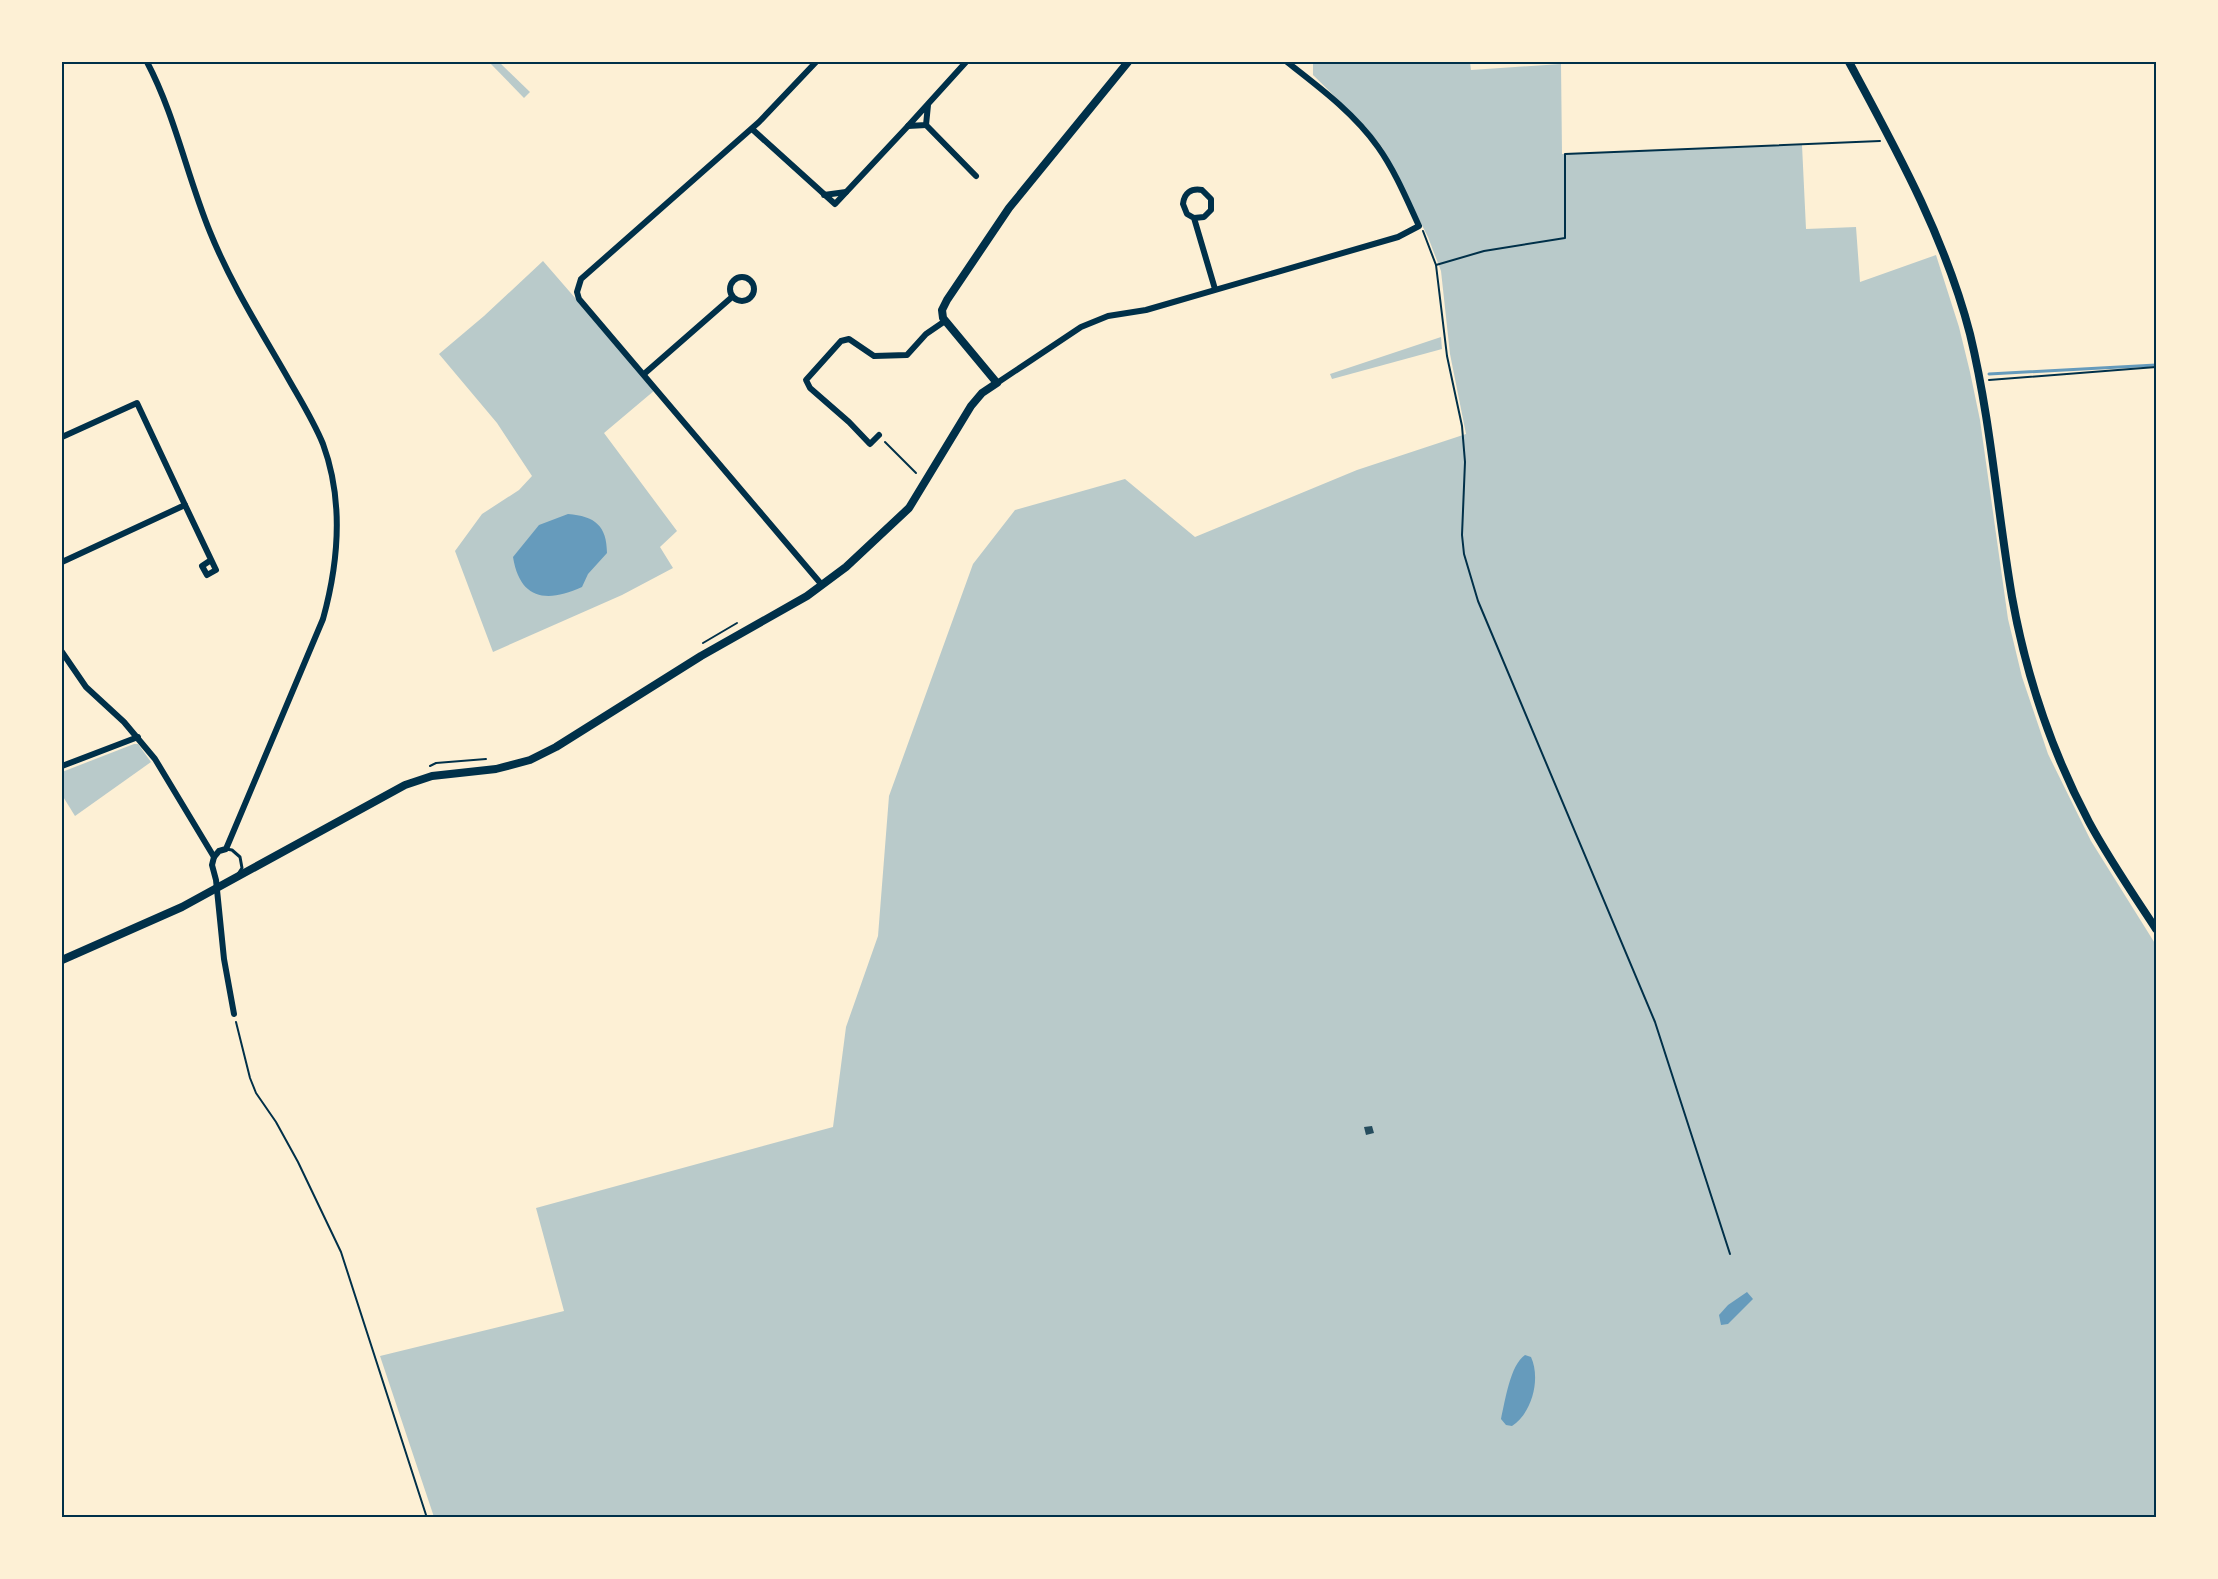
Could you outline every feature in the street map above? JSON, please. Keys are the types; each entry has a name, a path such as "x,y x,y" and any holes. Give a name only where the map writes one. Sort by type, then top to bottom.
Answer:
{"street":[{"path":"147,62 168,111 210,232 246,307 316,427 329,465 335,496 337,553 323,618 226,849 219,851 212,865 216,879 224,959 234,1014"},
{"path":"816,62 752,129 580,279 577,292 579,299 822,585"},
{"path":"752,129 835,204 966,62"},
{"path":"997,383 945,321 941,312 1004,215 1128,62"},
{"path":"62,960 182,907 334,823 421,779 496,769 530,760 556,747 701,656 807,596 846,567 909,508 970,406 982,393 1081,327 1095,320 1146,310 1398,237 1419,226 1380,148 1354,119 1287,62"},
{"path":"1849,62 1917,193 1948,267 1969,332 1988,419 2012,598 2033,686 2049,732 2089,822 2157,929"},
{"path":"927,105 926,125 976,176"},
{"path":"908,126 926,125"},
{"path":"1194,218 1204,217 1211,210 1211,199 1202,190 1190,191 1184,200 1184,209 1194,218 1215,289"},
{"path":"824,195 846,192"},
{"path":"742,277 753,283 754,292 750,299 738,302 732,297 729,289 734,279 742,277"},
{"path":"644,374 732,297"},
{"path":"879,435 870,444 806,381 841,341 849,339 874,356 907,355 926,334 945,321"},
{"path":"62,437 137,403 216,570 207,574 202,566 211,560"},
{"path":"62,561 185,505"},
{"path":"62,652 86,687 138,737 155,759 214,857"},
{"path":"62,766 138,737"}],"lane":[{"path":"226,849 236,852 242,863 235,877"}],"path":[{"path":"1436,265 1484,251 1565,238 1565,154 1891,140"},
{"path":"1419,226 1431,247 1436,265 1447,356 1464,443 1462,535 1468,572 1478,601 1655,1022 1730,1254"},
{"path":"1980,380 2157,367"},
{"path":"879,435 916,473"},
{"path":"697,647 739,622"},
{"path":"429,767 436,763 495,759"},
{"path":"234,1014 256,1093 298,1162 341,1252 427,1518"}],"shaded area":[{"path":"489,62 499,62 530,92 524,98"},
{"path":"1313,62 1470,62 1471,70 1561,64 1562,154 1802,145 1806,229 1856,227 1860,282 1936,255 1959,327 1980,420 2008,619 2022,677 2048,754 2091,841 2156,945 2156,1517 434,1517 380,1356 564,1311 536,1208 833,1127 846,1027 878,936 889,796 973,564 1015,510 1125,479 1195,537 1357,470 1466,434 1450,354 1441,271 1428,237 1382,147 1365,126 1313,75"},
{"path":"543,261 655,390 604,433 677,531 660,547 673,568 622,595 493,652 455,551 482,514 519,490 532,476 497,423 439,354"},
{"path":"1441,337 1442,349 1332,379 1330,374"},
{"path":"138,744 151,762 75,816 62,795 62,772"}],"water":[{"path":"568,514 585,517 598,524 605,536 607,553 588,574 582,587 557,595 537,594 529,590 522,582 513,557 539,525"},
{"path":"1747,1292 1753,1299 1728,1324 1721,1325 1719,1315 1728,1305"},
{"path":"1525,1355 1531,1357 1534,1366 1533,1395 1525,1413 1519,1420 1512,1426 1506,1425 1501,1419 1509,1384 1515,1367"}],"building":[{"path":"1372,1126 1374,1133 1366,1135 1364,1127"}],"waterway":[{"path":"1989,374 2156,365"}]}
